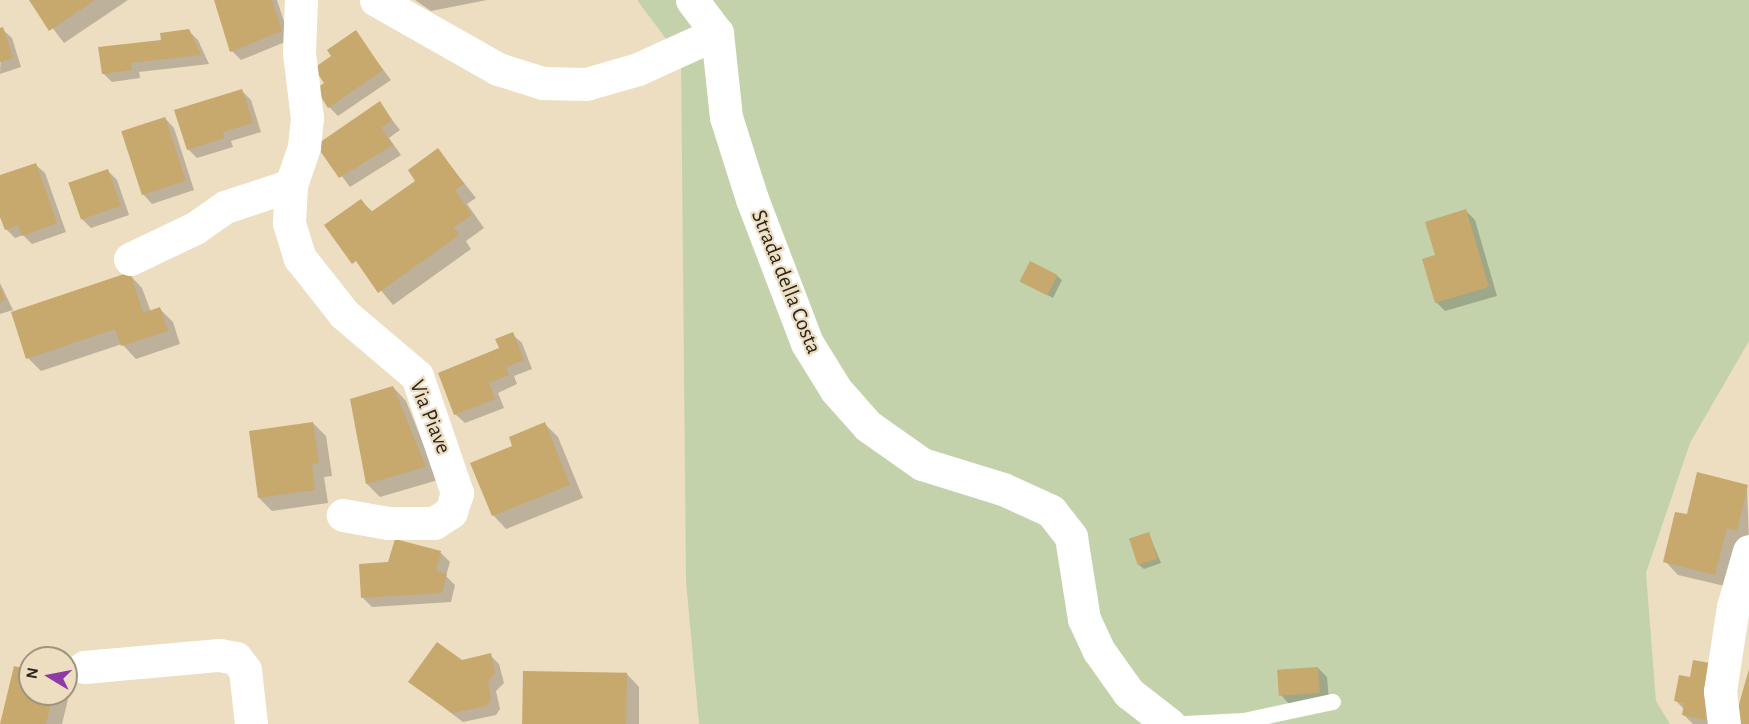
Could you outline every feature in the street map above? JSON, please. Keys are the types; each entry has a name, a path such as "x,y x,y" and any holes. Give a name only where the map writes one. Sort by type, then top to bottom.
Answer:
{"street":[{"name":"Via Piave","path":"301,0 299,53 307,118 304,147 291,185 289,223 300,258 344,314 417,376 457,493 451,512 434,523 388,523 343,515"},
{"path":"376,0 498,69 543,83 586,84 638,69 717,33"},
{"name":"Strada della Costa","path":"692,0 717,33 732,145 807,343 836,390 867,426 922,464 1003,489 1051,512 1071,537 1084,619 1099,651 1129,693 1169,724"},
{"path":"130,259 195,228 225,207 291,185"},
{"path":"1724,724 1720,691 1733,607 1749,551"},
{"path":"84,667 219,655 236,658 245,670 251,724"}],"lane":[{"path":"1185,724 1244,721 1333,702"}],"green space":[{"path":"637,0 1749,0 1749,341 1690,443 1646,573 1656,701 1670,724 699,724 686,581 681,59"}],"building":[{"path":"29,0 95,0 49,31"},
{"path":"214,0 272,0 282,31 230,52"},
{"path":"3,27 13,58 0,62 0,28"},
{"path":"189,29 201,55 131,63 132,70 102,74 98,47 161,40 160,33"},
{"path":"356,30 383,70 328,108 316,89 324,83 314,68 331,56 327,50"},
{"path":"242,89 253,123 223,132 224,138 187,150 174,110"},
{"path":"380,101 392,120 381,128 393,145 339,178 316,145"},
{"path":"165,117 186,181 142,195 121,131"},
{"path":"438,148 464,184 455,190 472,215 454,227 459,235 378,293 356,261 352,264 324,225 361,199 371,212 415,181 408,170"},
{"path":"36,163 57,223 22,236 18,225 5,230 0,217 0,175"},
{"path":"108,169 121,206 81,220 68,183"},
{"path":"1466,209 1489,287 1435,303 1422,259 1435,255 1425,222"},
{"path":"1030,261 1058,275 1047,296 1020,281"},
{"path":"130,272 143,313 160,307 168,331 121,346 115,329 26,359 11,312"},
{"path":"0,288 5,300 0,302"},
{"path":"513,332 524,360 506,367 509,375 489,383 495,399 454,415 438,373 499,348 495,339"},
{"path":"393,386 426,467 366,484 350,399"},
{"path":"313,422 319,463 312,464 315,490 258,498 249,431"},
{"path":"545,422 570,485 492,516 470,463 512,446 509,437"},
{"path":"1697,472 1748,485 1737,531 1727,528 1715,575 1663,562 1675,512 1687,514"},
{"path":"1149,532 1158,559 1138,565 1129,538"},
{"path":"395,539 441,551 436,571 447,574 442,593 361,598 359,564 388,562"},
{"path":"437,642 462,660 491,653 495,673 488,682 491,699 487,706 452,713 408,682"},
{"path":"1693,660 1716,664 1705,720 1682,715 1684,703 1674,701 1679,675 1690,677"},
{"path":"14,666 18,667 18,706 50,706 46,724 0,724"},
{"path":"1318,667 1320,693 1279,696 1277,670"},
{"path":"1749,669 1749,724 1741,724 1734,722"},
{"path":"523,671 627,673 626,724 522,724"}]}
